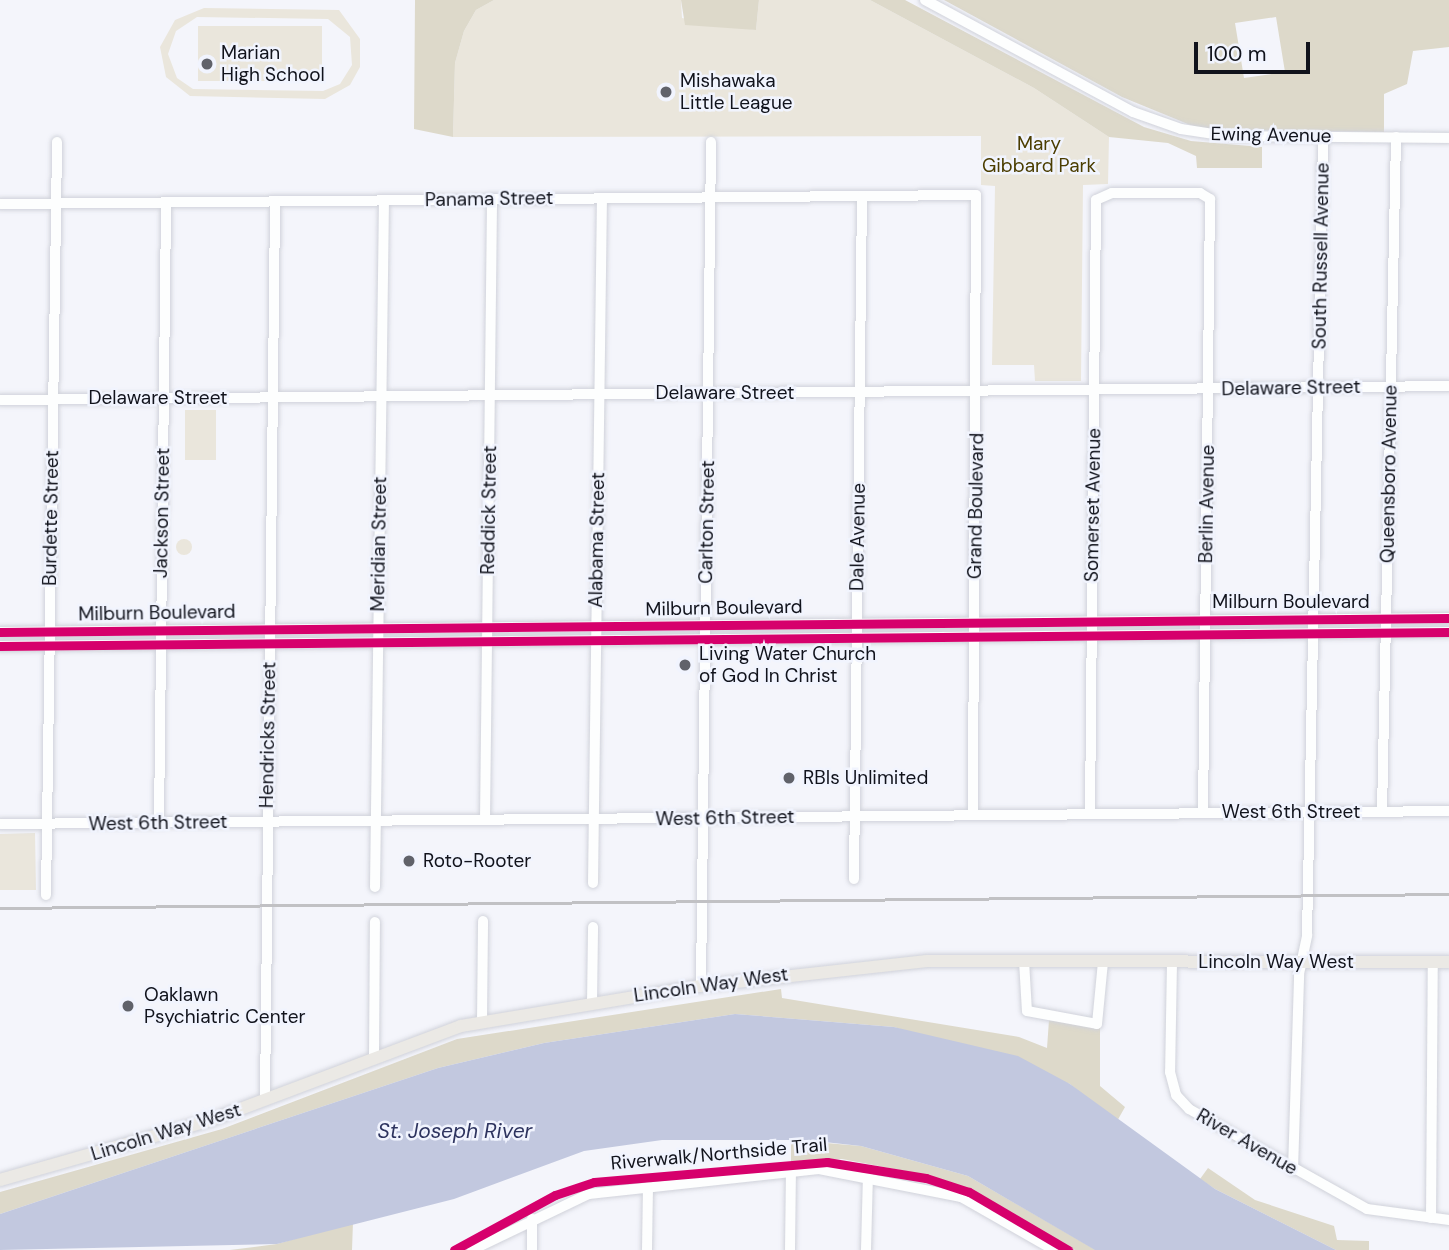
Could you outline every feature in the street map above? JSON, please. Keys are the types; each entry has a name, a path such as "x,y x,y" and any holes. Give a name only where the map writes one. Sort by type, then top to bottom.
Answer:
{"main road":[{"name":"Lincoln Way West","path":"0,1180 265,1100 374,1058 482,1021 701,986 871,964 1024,961 1449,962"}],"street":[{"name":"Ewing Avenue","path":"925,0 1101,94 1196,132 1449,138"},
{"name":"South Russell Avenue","path":"1293,1170 1310,812 1323,137"},
{"name":"Queensboro Avenue","path":"1382,812 1396,137"},
{"name":"Burdette Street","path":"46,895 57,142"},
{"name":"Carlton Street","path":"701,986 711,142"},
{"name":"Dale Avenue","path":"854,879 862,196"},
{"name":"Panama Street","path":"0,204 978,196"},
{"name":"Grand Boulevard","path":"973,815 978,196"},
{"name":"Somerset Avenue","path":"1090,814 1098,196 1208,196"},
{"name":"Berlin Avenue","path":"1203,813 1208,196"},
{"name":"Alabama Street","path":"593,883 602,198"},
{"name":"Reddick Street","path":"485,820 492,199"},
{"name":"Hendricks Street","path":"265,1100 275,201"},
{"name":"Meridian Street","path":"375,887 384,201"},
{"name":"Jackson Street","path":"159,823 166,202"},
{"name":"Delaware Street","path":"0,400 1449,386"},
{"name":"Milburn Boulevard","path":"0,632 1449,618"},
{"name":"Milburn Boulevard","path":"0,646 1449,632"},
{"name":"West 6th Street","path":"0,824 1449,811"},
{"path":"482,1021 484,921"},
{"path":"374,1058 375,922"},
{"path":"592,1003 593,927"},
{"path":"1024,961 1027,1011 1097,1024 1102,1019 1103,962"},
{"name":"River Avenue","path":"1171,962 1170,1072 1176,1095 1228,1136 1367,1209 1449,1220"},
{"path":"1431,1218 1433,962"},
{"path":"790,1250 791,1173"},
{"path":"472,1250 589,1194 791,1173 867,1175 961,1197 1054,1250"},
{"path":"866,1250 867,1175"},
{"path":"647,1250 648,1187"},
{"path":"531,1250 532,1219"}],"green space":[{"name":"Mary Gibbard Park","path":"494,0 681,0 682,18 756,30 759,0 870,0 1034,88 1109,137 1108,184 1083,185 1081,381 1035,381 1034,365 992,365 995,186 981,185 981,136 453,137 455,63 464,31 476,10"},
{"path":"204,8 339,10 360,39 360,67 350,85 325,99 190,96 166,77 160,47 175,20","holes":["197,17 328,19 350,37 352,65 340,84 323,91 193,89 177,78 168,54 176,31"]},
{"path":"198,26 322,26 322,81 198,81"},
{"path":"185,410 216,410 216,460 185,460"},
{"path":"184,539 190,541 190,553 184,555 178,553 176,547 178,541"},
{"path":"35,833 36,890 0,890 0,834"}],"shaded area":[{"path":"415,0 494,0 476,10 464,31 455,63 453,137 414,129"},
{"path":"681,0 759,0 756,30 685,25"},
{"path":"870,0 905,0 1144,127 1191,141 1262,147 1262,168 1197,168 1196,156 1168,143 1109,137 1034,88"},
{"path":"944,0 1449,0 1449,47 1413,51 1407,84 1384,94 1384,132 1200,129 1122,97","holes":["1276,17 1285,72 1244,78 1235,23"]},
{"path":"781,989 782,998 1019,1037 1047,1048 1049,1020 1100,1026 1100,1086 1125,1107 1116,1123 1070,1084 894,1027 735,1014 544,1043 438,1068 0,1214 0,1192 222,1129 457,1039"},
{"path":"791,1140 861,1146 968,1176 1096,1250 1075,1250 971,1190 926,1175 842,1159 791,1162"},
{"path":"1208,1168 1255,1200 1334,1226 1337,1240 1369,1241 1369,1250 1336,1250 1215,1189 1200,1179"},
{"path":"353,1222 352,1250 230,1250 277,1244"}],"water":[{"name":"St. Joseph River","path":"735,1014 894,1027 1018,1056 1070,1084 1215,1189 1336,1250 1095,1250 968,1176 861,1146 806,1140 662,1140 584,1151 454,1199 277,1244 0,1250 0,1214 438,1068 544,1043"}],"railway":[{"path":"0,908 1449,894"}],"cycle path":[{"path":"0,632 1449,618"},
{"path":"0,646 1449,632"},
{"name":"Riverwalk/Northside Trail","path":"454,1250 555,1195 594,1182 827,1162 926,1178 969,1192 1068,1250"}],"place":[{"name":"Marian High School","path":"207,64"},
{"name":"Mishawaka Little League","path":"666,92"},
{"name":"Living Water Church of God In Christ","path":"685,665"},
{"name":"RBIs Unlimited","path":"789,778"},
{"name":"Roto-Rooter","path":"409,861"},
{"name":"Oaklawn Psychiatric Center","path":"128,1006"}]}
